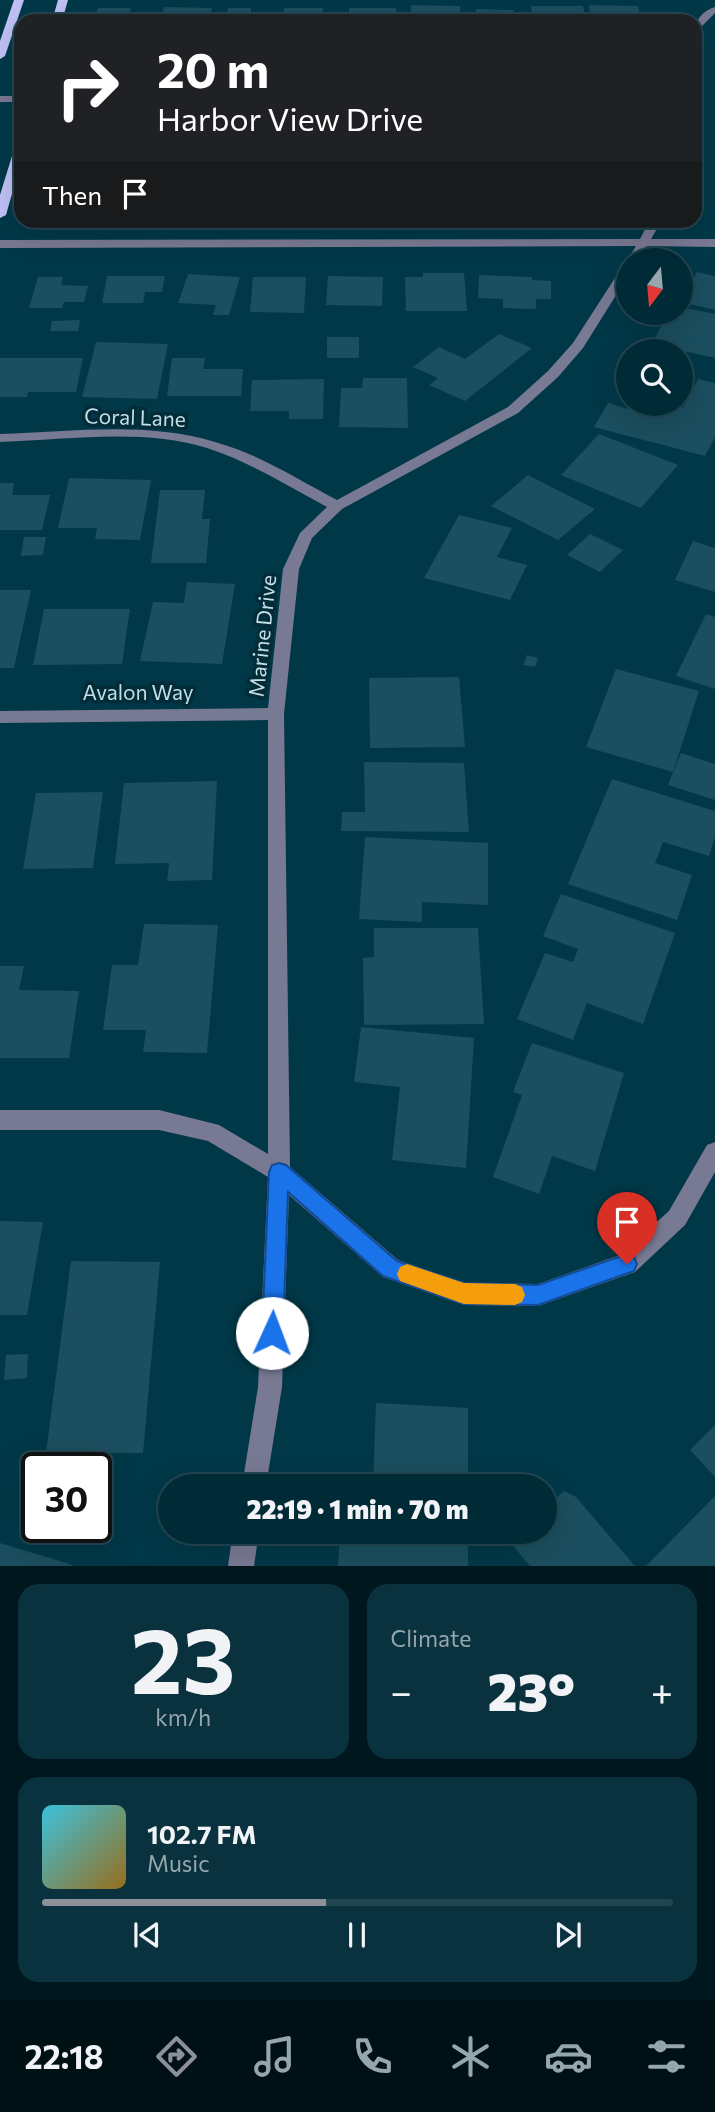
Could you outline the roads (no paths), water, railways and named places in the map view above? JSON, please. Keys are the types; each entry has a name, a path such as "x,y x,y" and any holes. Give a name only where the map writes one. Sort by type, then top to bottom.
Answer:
{"main road":[{"path":"0,56 14,15"},
{"path":"0,215 14,167"}],"street":[{"path":"642,248 652,228"},
{"path":"0,244 715,243"},
{"name":"Marine Drive","path":"256,1474 270,1387 279,1172 276,715 291,569 305,536 337,506 513,410 553,374 578,345 616,286"},
{"name":"Coral Lane","path":"0,438 149,436 193,440 234,454 337,506"},
{"name":"Avalon Way","path":"0,717 276,715"},
{"path":"0,1120 159,1120 212,1132 279,1172 391,1269 464,1294 538,1295 627,1264 677,1218 715,1152"},
{"path":"241,1566 244,1544"}]}
